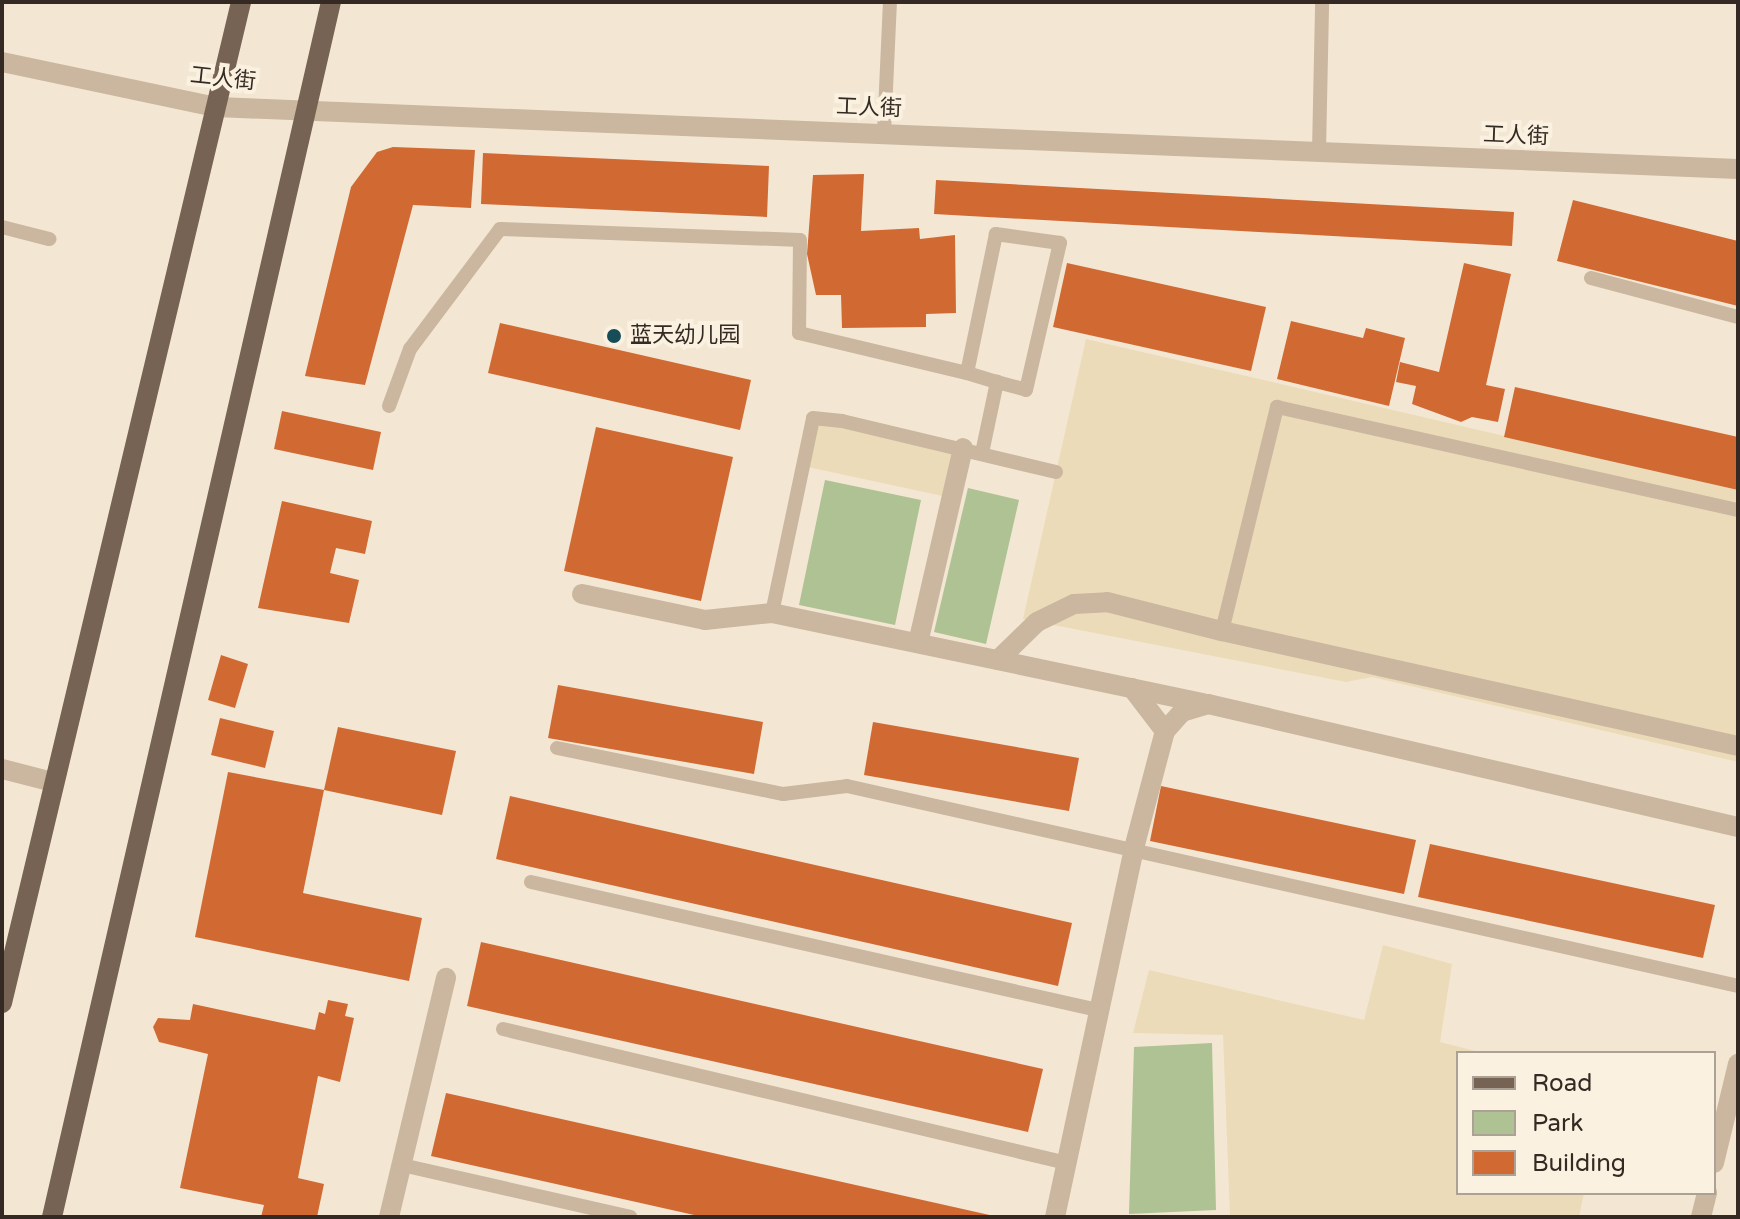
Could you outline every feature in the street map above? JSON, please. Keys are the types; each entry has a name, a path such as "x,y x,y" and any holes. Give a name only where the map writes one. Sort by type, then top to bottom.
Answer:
{"main road":[{"path":"2,1003 241,2"},
{"path":"52,1217 331,2"}],"street":[{"name":"工人街","path":"2,62 216,107 306,108 1738,169"},
{"path":"918,643 973,451"},
{"path":"582,594 705,620 772,613 1208,704 1738,827"},
{"path":"998,660 1037,622 1074,604 1107,602 1222,631 1738,746"},
{"path":"1132,688 1165,731"},
{"path":"1055,1217 1102,1011 1133,852 1165,731 1182,712 1208,704"},
{"path":"2,769 53,782"},
{"path":"389,1217 446,978"},
{"path":"1716,1159 1730,1129 1738,1064"},
{"path":"1701,1217 1706,1195"}],"lane":[{"path":"884,133 890,2"},
{"path":"1319,151 1322,2"},
{"path":"2,227 49,239"},
{"path":"389,406 410,349 500,229 800,240 799,333 1026,390 1060,243 996,234 967,373"},
{"path":"1591,278 1738,317"},
{"path":"973,451 997,382"},
{"path":"1222,631 1277,407 1738,510"},
{"path":"772,613 813,418 842,421 1056,472"},
{"path":"557,748 783,794 847,786 1738,986"},
{"path":"531,882 1102,1011"},
{"path":"503,1029 1067,1163"},
{"path":"402,1165 630,1217"}],"green space":[{"path":"825,480 921,500 895,625 799,605"},
{"path":"968,488 1019,500 986,644 934,632"},
{"path":"1212,1043 1216,1210 1129,1214 1134,1047"}],"shaded area":[{"path":"1086,339 1738,490 1738,762 1372,677 1346,682 1023,619"},
{"path":"813,418 963,448 952,498 803,466"},
{"path":"1383,945 1452,964 1440,1042 1475,1051 1456,1051 1456,1195 1584,1195 1579,1217 1230,1217 1223,1035 1133,1033 1149,970 1364,1020"}],"building":[{"path":"393,147 475,150 471,208 413,205 365,385 305,376 351,187 377,152"},
{"path":"483,153 769,166 767,217 481,204"},
{"path":"864,174 861,231 919,228 920,239 955,235 956,313 926,314 926,327 842,328 841,295 816,295 807,254 813,175"},
{"path":"936,180 1514,212 1512,246 934,214"},
{"path":"1573,200 1738,241 1738,306 1557,261"},
{"path":"1067,263 1266,307 1251,371 1053,327"},
{"path":"1464,263 1511,274 1486,385 1505,389 1498,422 1472,417 1461,422 1412,404 1416,386 1396,382 1400,362 1439,372"},
{"path":"1291,321 1363,338 1366,328 1405,338 1389,406 1277,379"},
{"path":"500,323 751,380 740,430 488,373"},
{"path":"1515,387 1738,437 1738,490 1504,437"},
{"path":"282,411 381,432 373,470 274,449"},
{"path":"596,427 733,457 701,601 564,571"},
{"path":"282,501 372,521 365,554 336,548 330,573 359,580 349,623 258,608"},
{"path":"221,655 248,664 235,708 208,700"},
{"path":"558,685 763,722 754,774 548,738"},
{"path":"220,718 274,731 265,768 211,755"},
{"path":"873,722 1079,758 1069,811 864,775"},
{"path":"338,727 456,751 442,815 324,790"},
{"path":"228,772 324,790 303,893 422,918 409,981 195,937"},
{"path":"1161,786 1416,840 1404,894 1150,841"},
{"path":"510,796 1072,923 1058,986 496,859"},
{"path":"1430,844 1715,905 1703,958 1418,897"},
{"path":"481,942 1043,1069 1028,1132 467,1006"},
{"path":"328,1000 348,1004 345,1016 354,1018 340,1082 318,1076 298,1178 324,1184 317,1217 261,1217 264,1205 180,1188 208,1054 159,1042 153,1027 158,1018 190,1020 193,1004 315,1030 319,1012 325,1014"},
{"path":"446,1093 994,1217 703,1217 431,1156"}],"place":[{"name":"蓝天幼儿园","path":"614,336"}]}
